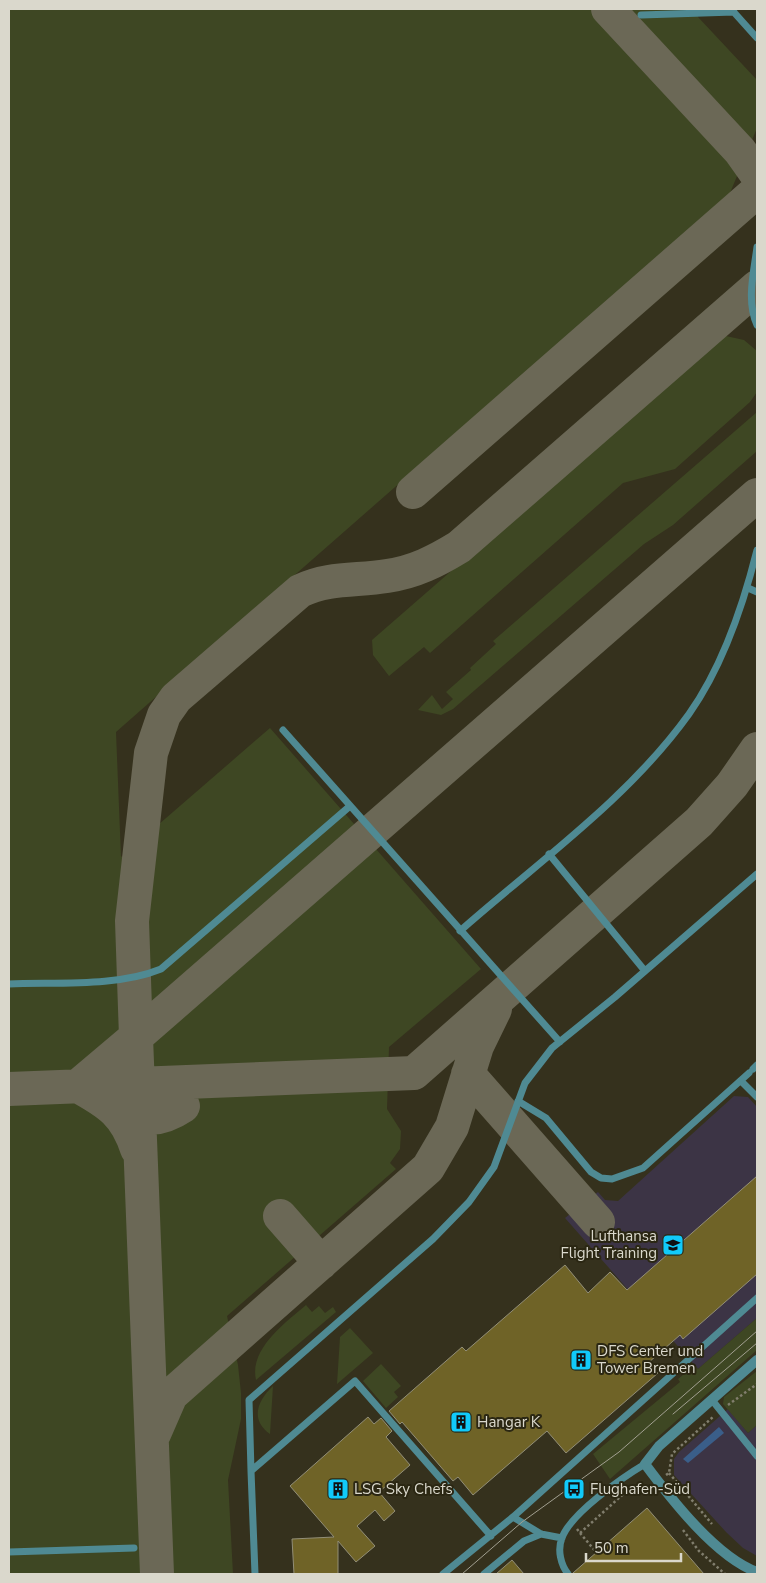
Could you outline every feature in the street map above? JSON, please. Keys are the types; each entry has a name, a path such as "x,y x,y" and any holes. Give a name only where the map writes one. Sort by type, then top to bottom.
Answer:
{"street":[{"path":"756,1362 659,1446 645,1464 722,1552 739,1564 757,1572"}],"lane":[{"path":"641,14 733,10 757,38"},
{"path":"757,246 752,292 753,316 757,325"},
{"path":"460,931 646,767 689,713 721,657 748,588 757,550"},
{"path":"748,588 757,592"},
{"path":"283,730 560,1042"},
{"path":"9,984 116,980 149,974 161,969 350,806"},
{"path":"549,854 645,971"},
{"path":"255,1574 249,1400 433,1239 469,1202 494,1167 525,1083 552,1048 757,874"},
{"path":"518,1101 546,1118 591,1172 601,1178 612,1179 643,1168 753,1069"},
{"path":"741,1081 757,1097"},
{"path":"443,1574 513,1517 757,1298"},
{"path":"251,1471 355,1381 491,1536"},
{"path":"712,1400 757,1456"},
{"path":"568,1574 563,1568 560,1552 562,1538 572,1522 614,1484 645,1464"},
{"path":"513,1517 541,1534 562,1538"},
{"path":"484,1574 524,1541 541,1534"},
{"path":"9,1552 134,1548"}],"path":[{"path":"658,1481 669,1473 672,1454 720,1411 757,1384"},
{"path":"669,1473 715,1528"},
{"path":"580,1533 629,1488 640,1485 648,1489 657,1499"},
{"path":"572,1522 596,1552"},
{"path":"680,1526 699,1551 725,1574"}],"shaded area":[{"name":"Lufthansa Flight Training","path":"734,1096 748,1097 757,1107 757,1318 698,1369 565,1218 598,1192 605,1200 618,1201"},
{"path":"728,1409 748,1433 757,1425 757,1556 743,1548 726,1532 674,1475 674,1459 679,1452"}],"green space":[{"path":"9,9 699,9 698,17 757,80 757,128 730,193 116,732 121,857 270,728 481,969 389,1047 387,1109 401,1131 400,1149 390,1163 396,1169 227,1316 238,1365 241,1393 241,1419 228,1480 233,1574 9,1574"},
{"path":"726,336 744,340 757,351 757,392 750,402 675,469 623,483 430,653 424,647 389,676 373,655 372,640 720,337"},
{"path":"757,412 757,451 673,525 644,544 453,709 441,715 418,710 432,695 442,709 453,699 446,692 496,644 493,641"},
{"path":"306,1305 312,1312 319,1306 325,1313 333,1307 336,1312 256,1380 255,1369 263,1347 279,1328"},
{"path":"757,1318 757,1350 610,1479 593,1454 680,1382 678,1379 695,1365 698,1369"},
{"path":"350,1328 373,1353 337,1384 340,1337"},
{"path":"381,1364 401,1386 394,1392 398,1397 386,1408 363,1381"},
{"path":"757,1371 757,1425 748,1433 723,1404 724,1397"},
{"path":"273,1386 270,1434 260,1423 258,1410 263,1398"}],"water":[{"path":"719,1427 724,1433 688,1463 683,1459"}],"building":[{"path":"757,1176 757,1274 683,1339 680,1335 648,1363 658,1373 566,1453 547,1431 473,1495 458,1477 453,1481 402,1422 400,1424 389,1411 462,1347 466,1351 565,1265 588,1293 610,1272 627,1290"},
{"name":"LSG Sky Chefs","path":"368,1417 374,1424 381,1418 392,1431 386,1437 410,1465 379,1492 395,1511 384,1521 375,1510 357,1526 375,1546 356,1562 338,1541 338,1574 294,1574 292,1539 334,1537 290,1486"},
{"path":"647,1508 704,1574 573,1574 573,1573"},
{"path":"512,1560 524,1574 496,1574"}],"taxiway":[{"path":"608,9 740,151 757,175"},
{"path":"413,492 757,191"},
{"path":"137,1149 133,1137 122,1118 99,1098 78,1086 136,1037 132,921 151,753 164,715 176,698 300,591 332,581 376,578 407,572 459,547 757,287"},
{"path":"157,1574 136,1037 757,495"},
{"path":"9,1089 414,1073 699,822 732,785 757,749"},
{"path":"154,1434 171,1395 428,1168 452,1127 477,1046 495,1009"},
{"path":"468,1074 598,1222"},
{"path":"120,1105 135,1115 151,1118 159,1117 183,1106"},
{"path":"280,1216 321,1263"}],"tram line":[{"path":"462,1574 522,1522 619,1452 757,1331"},
{"path":"673,1414 757,1343"}],"place":[{"name":"Lufthansa Flight Training","path":"673,1245"},
{"name":"DFS Center und Tower Bremen","path":"581,1360"},
{"name":"Hangar K","path":"461,1422"},
{"name":"LSG Sky Chefs","path":"338,1489"},
{"name":"Flughafen-Süd","path":"574,1489"}]}
